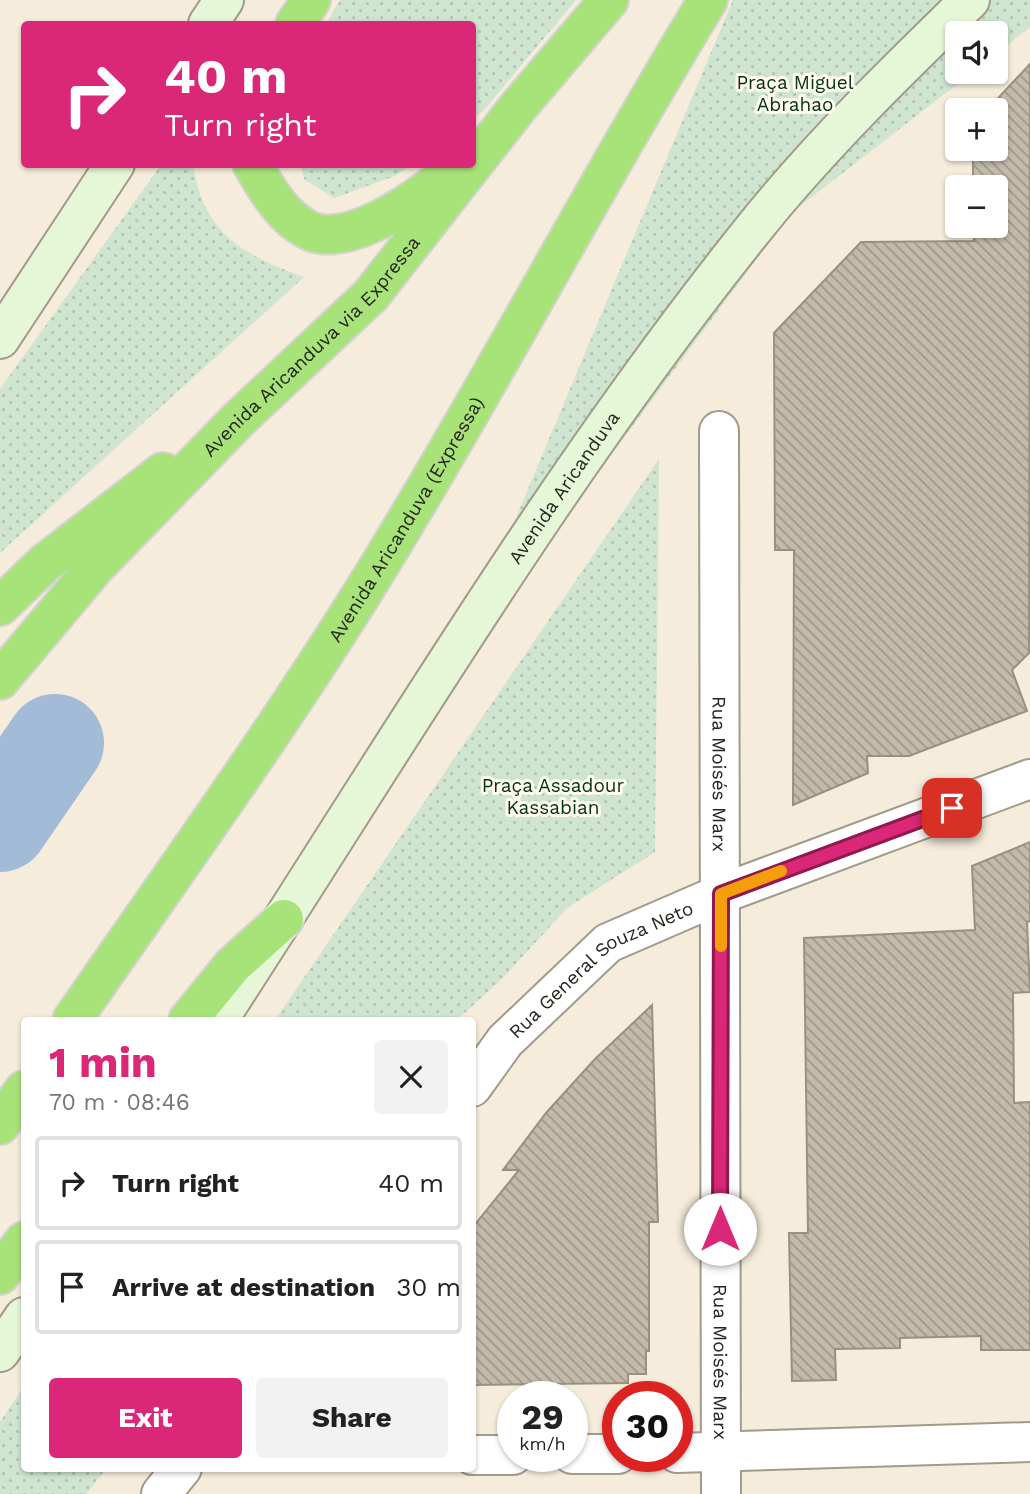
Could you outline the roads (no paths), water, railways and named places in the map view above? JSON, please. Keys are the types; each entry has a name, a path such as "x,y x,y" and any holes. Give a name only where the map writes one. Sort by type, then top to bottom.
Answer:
{"highway":[{"path":"297,21 311,0"},
{"name":"Avenida Aricanduva via Expressa","path":"476,161 609,0"},
{"name":"Avenida Aricanduva (Expressa)","path":"74,1017 312,671 402,529 651,94 708,0"},
{"path":"476,146 518,107"},
{"path":"254,168 276,204 310,231 346,234 422,197 453,168"},
{"name":"Avenida Aricanduva via Expressa","path":"0,680 95,567 237,421 371,295 470,168"},
{"path":"0,606 45,563 122,501 237,421"},
{"path":"190,1017 233,965 284,919"},
{"path":"0,1125 21,1094"},
{"path":"0,1275 21,1245"}],"main road":[{"path":"210,21 224,0"},
{"name":"Avenida Aricanduva","path":"220,1017 586,451 760,221 892,76 970,0"},
{"path":"0,339 112,168"},
{"path":"0,1352 21,1321"}],"street":[{"name":"Rua Moisés Marx","path":"719,431 721,1494"},
{"name":"Rua General Souza Neto","path":"476,1081 505,1041 608,943 721,894 1030,779"},
{"path":"693,1453 1030,1442"},
{"path":"476,1455 497,1455"},
{"path":"161,1494 179,1472"}],"waterway":[{"path":"0,823 55,743"}],"park label":[{"name":"Praça Miguel Abrahao","path":"795,93"},
{"name":"Praça Assadour Kassabian","path":"553,796"}]}
